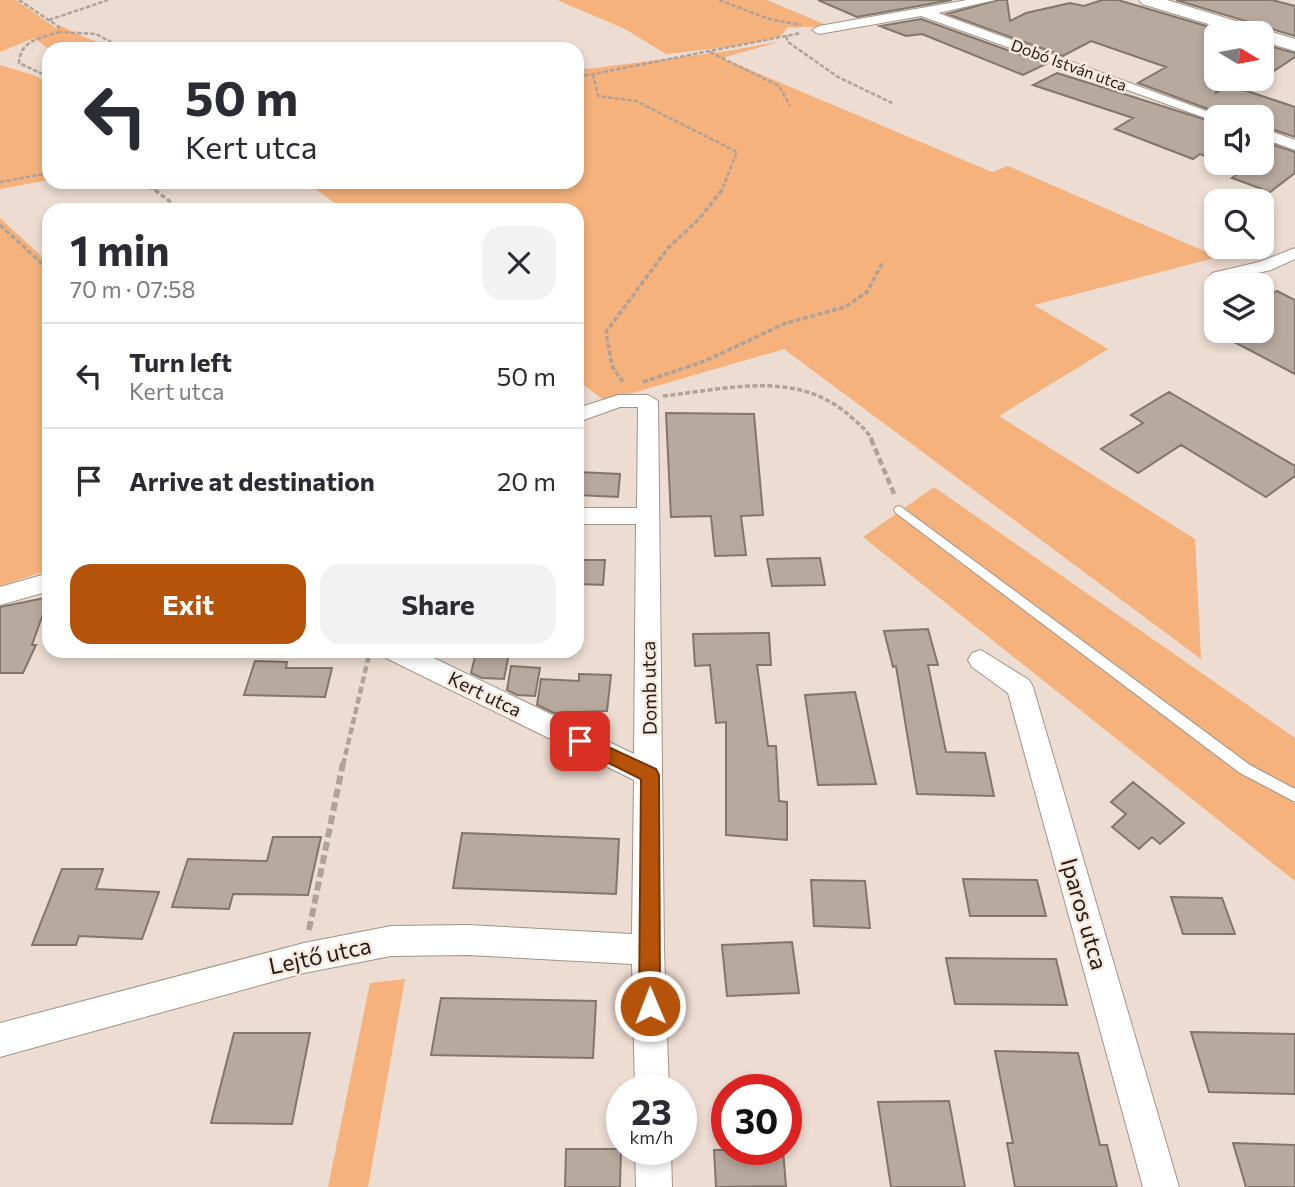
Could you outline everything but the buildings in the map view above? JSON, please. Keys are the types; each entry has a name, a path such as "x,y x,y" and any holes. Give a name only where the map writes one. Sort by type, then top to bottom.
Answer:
{"street":[{"path":"812,28 989,0"},
{"path":"1148,0 1217,21"},
{"name":"Dobó István utca","path":"890,5 917,12 1204,113"},
{"path":"1274,38 1295,45"},
{"path":"1274,138 1295,145"},
{"path":"1235,273 1265,266 1295,253"},
{"path":"584,413 640,395"},
{"name":"Domb utca","path":"640,395 647,516 650,775 648,950 652,1074"},
{"path":"584,516 647,516"},
{"path":"0,596 42,584"},
{"name":"Kert utca","path":"409,658 650,775"},
{"name":"Iparos utca","path":"981,660 1020,687 1161,1187"},
{"name":"Lejtő utca","path":"0,1040 303,958 391,941 468,940 648,950"},
{"path":"653,1165 654,1187"}],"lane":[{"path":"900,510 1245,769 1295,796"}],"path":[{"path":"19,0 59,27 60,32"},
{"path":"49,20 108,0"},
{"path":"719,0 769,19 812,28"},
{"path":"42,74 19,63 18,53 25,43 60,32 96,34 111,42"},
{"path":"584,76 786,38 838,77 892,103"},
{"path":"709,52 779,86 790,106"},
{"path":"593,74 598,96 636,102 737,152 725,186 699,219 668,248 606,332 608,351 617,377 640,395 657,373 693,365 786,323 846,307 876,285 883,262"},
{"path":"0,182 42,174"},
{"path":"154,189 172,203"},
{"path":"0,225 42,264"},
{"path":"671,394 774,384 808,390 835,403 868,432 900,510"},
{"path":"303,958 359,687 368,658"}],"shaded area":[{"path":"0,0 16,0 56,28 61,26 99,42 42,44 34,38 0,52"},
{"path":"557,0 767,0 831,27 788,27 780,37 729,47 666,54 625,29"},
{"path":"782,41 722,58 992,172 1008,166 1204,251 1204,259 1210,259 1034,305 1108,349 999,416 1195,539 1201,659 784,349 605,401 584,385 584,203 334,203 316,189 584,189 584,69 722,52"},
{"path":"0,65 42,80 42,181 0,189"},
{"path":"0,218 42,257 42,572 0,586"},
{"path":"934,487 1295,738 1295,881 863,537"},
{"path":"405,979 368,1187 328,1187 370,983"}],"route":[{"path":"580,741 650,775 650,1006"}]}
